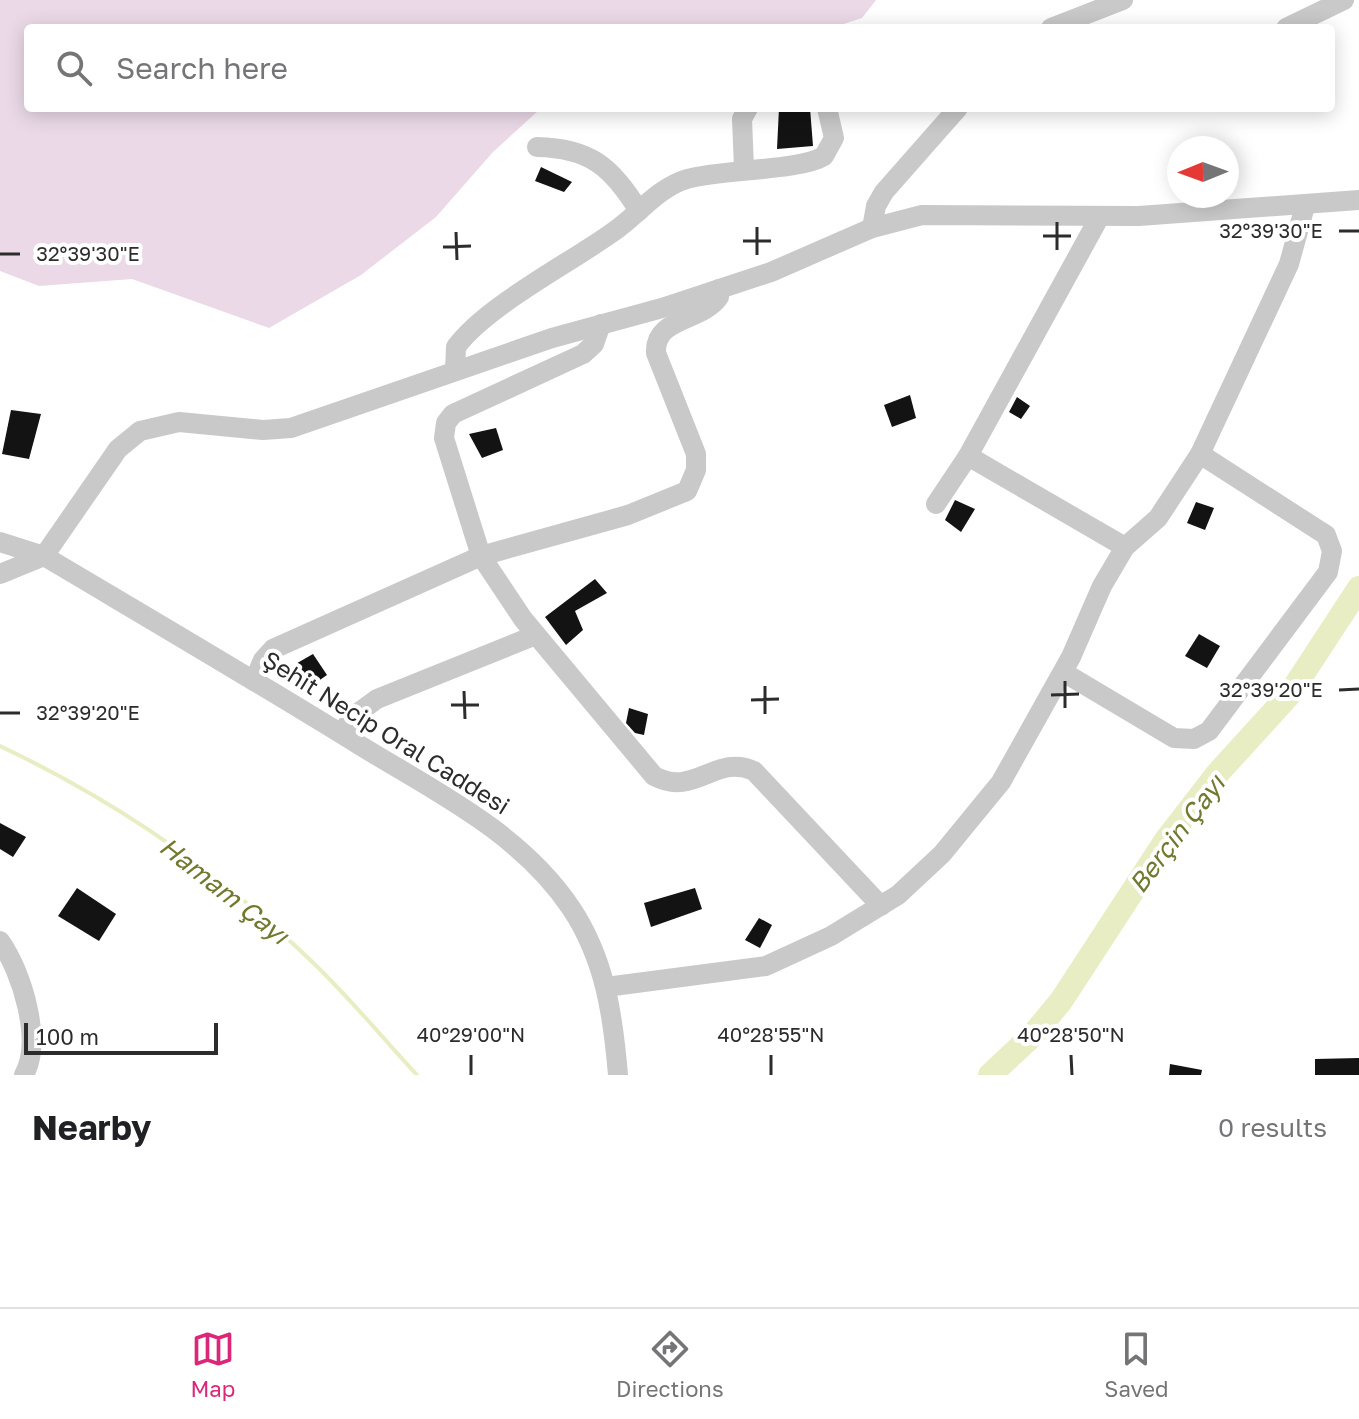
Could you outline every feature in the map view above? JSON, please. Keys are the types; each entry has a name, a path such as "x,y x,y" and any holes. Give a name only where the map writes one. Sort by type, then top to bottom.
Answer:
{"street":[{"path":"1072,24 1123,0"},
{"path":"1294,24 1344,0"},
{"path":"744,168 742,119 746,112"},
{"path":"455,371 454,355 458,343 535,283 683,181 744,168 799,165 827,154 834,143 828,112"},
{"path":"872,228 879,199 955,112"},
{"path":"537,147 566,148 588,155 620,183 639,211"},
{"path":"0,574 44,556 118,449 140,431 179,422 263,430 291,428 455,371 771,272 872,228 922,215 1100,216 1305,206 1359,200"},
{"path":"606,987 766,966 831,936 881,906 898,895 942,854 1001,782 1063,672 1102,586 1125,547 1158,518 1200,454 1289,264 1305,206"},
{"path":"936,504 968,456 1100,216"},
{"path":"254,681 263,660 273,649 481,556 628,515 687,491 696,470 696,454 656,353 656,342 667,327 710,308 718,299 719,289"},
{"path":"601,324 594,344 583,354 472,403 453,414 446,423 444,438 481,556 536,635 654,776 684,783 726,766 754,771 881,906"},
{"path":"1063,672 1174,738 1199,738 1209,731 1328,572 1332,551 1326,535 1200,454"},
{"path":"968,456 1125,547"},
{"name":"Şehit Necip Oral Caddesi","path":"1,538 44,556 341,733 472,814 530,860 577,917 590,940 606,987 618,1075"},
{"path":"341,733 355,715 377,699 536,635"},
{"path":"0,941 15,966 24,994 32,1052 24,1075"}],"shaded area":[{"path":"0,0 876,0 862,18 843,24 24,24 24,112 537,112 493,152 436,217 361,275 269,328 132,279 39,286 0,271"}],"building":[{"path":"779,112 810,112 813,146 777,149"},
{"path":"541,167 572,182 564,192 535,181"},
{"path":"910,395 916,418 892,427 884,405"},
{"path":"1017,397 1030,406 1021,419 1009,412"},
{"path":"11,410 41,414 29,459 2,454"},
{"path":"496,428 503,450 482,458 469,434"},
{"path":"955,500 975,509 961,532 945,520"},
{"path":"1196,502 1214,508 1205,530 1187,523"},
{"path":"595,579 607,593 575,611 583,630 566,645 545,617"},
{"path":"1199,634 1220,646 1207,668 1185,656"},
{"path":"313,654 327,675 307,689 292,666"},
{"path":"629,708 648,714 644,735 635,733 626,723"},
{"path":"0,823 26,837 13,857 0,849"},
{"path":"77,888 116,914 99,941 58,916"},
{"path":"695,888 702,909 651,927 644,903"},
{"path":"759,918 772,925 760,948 745,940"},
{"path":"1359,1058 1359,1075 1315,1075 1315,1059"},
{"path":"1170,1064 1202,1070 1201,1075 1169,1075"}],"waterway":[{"name":"Berçin Çayı","path":"990,1075 1032,1036 1061,1001 1166,840 1217,774 1289,695 1359,588"},
{"name":"Hamam Çayı","path":"0,746 122,813 161,838 235,894 320,969 417,1075"}]}
